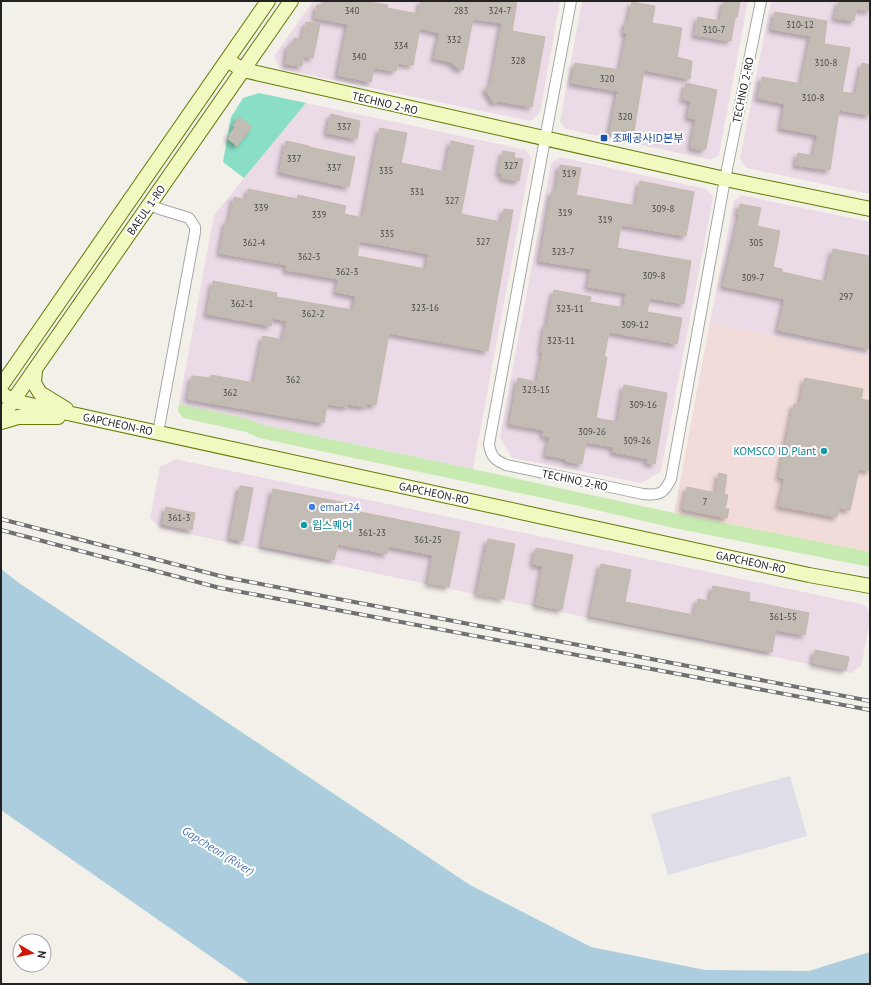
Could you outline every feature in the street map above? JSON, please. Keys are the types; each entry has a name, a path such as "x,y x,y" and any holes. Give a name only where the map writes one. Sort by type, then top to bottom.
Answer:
{"main road":[{"name":"BAEUL 1-RO","path":"1,386 268,1"},
{"name":"BAEUL 1-RO","path":"1,418 291,1"},
{"name":"TECHNO 2-RO","path":"227,60 243,70 724,179 870,209"},
{"path":"35,370 34,383 40,393 56,402 72,414"},
{"name":"GAPCHEON-RO","path":"1,393 14,400 72,414 808,575 870,586"},
{"path":"1,422 18,417 54,417 72,414"}],"street":[{"name":"TECHNO 2-RO","path":"571,1 490,444 491,453 497,461 506,465 653,495 667,489 671,479 724,179 761,1"},
{"path":"149,205 189,218 195,227 158,433"}],"shaded area":[{"path":"313,1 560,1 540,113 531,121 280,69 274,56"},
{"path":"582,1 748,1 719,155 711,160 566,129 560,122"},
{"path":"771,1 870,1 870,194 746,168 740,159"},
{"path":"306,103 526,150 531,158 473,469 263,425 249,419 179,404 214,215"},
{"path":"560,157 706,189 713,197 661,471 642,483 512,458 500,437 551,163"},
{"path":"741,195 870,222 870,356 710,322 734,201"},
{"path":"710,322 870,356 870,552 674,513"},
{"path":"175,459 865,605 870,613 870,622 861,666 851,673 160,528 150,518 160,467"},
{"path":"790,776 807,836 668,875 651,814"}],"green space":[{"path":"259,93 306,103 244,178 223,162 231,117 243,98"},
{"path":"179,404 249,419 263,425 674,513 870,552 870,567 674,528 557,501 259,438 246,432 183,418 178,411"}],"water":[{"name":"Gapcheon (River)","path":"1,569 19,583 470,885 591,947 705,970 809,971 870,952 870,984 250,984 1,810"}],"building":[{"path":"323,1 361,1 388,5 387,8 418,14 421,1 517,1 512,31 545,37 532,107 499,101 494,103 485,89 491,84 502,23 473,19 463,70 457,68 451,62 434,58 440,33 420,28 413,65 397,63 396,71 374,68 371,82 338,75 348,24 315,18 317,5 322,6"},
{"path":"724,1 740,1 737,17 735,17 731,41 695,35 698,17 720,21"},
{"path":"839,1 870,1 870,11 856,9 854,21 835,18"},
{"path":"632,2 655,6 652,23 682,28 677,57 692,61 690,79 644,70 633,137 610,132 618,91 572,83 575,63 620,70 627,34 624,33"},
{"path":"775,12 827,21 824,44 850,48 842,92 856,94 862,63 870,65 870,115 839,110 830,170 796,165 798,153 813,156 818,135 781,128 785,104 758,98 762,77 801,84 811,36 772,29"},
{"path":"306,22 320,24 313,58 304,56 302,66 286,64 288,45 293,46 294,38 302,39"},
{"path":"686,83 717,90 706,148 703,150 692,148 693,146 691,146 696,119 688,117 691,101 683,99"},
{"path":"331,114 360,121 357,139 327,133"},
{"path":"239,117 252,127 237,146 228,139 235,127 233,126"},
{"path":"380,128 407,133 401,163 445,172 451,141 474,146 461,214 501,222 504,209 513,210 488,351 389,333 376,405 366,404 366,407 348,404 347,407 327,404 324,423 188,399 192,376 211,378 211,375 254,383 263,336 283,340 287,321 272,318 271,326 207,314 213,281 277,293 276,297 353,310 356,296 336,292 339,279 286,270 287,265 220,253 226,221 229,222 234,197 247,200 248,189 297,199 298,195 346,206 344,214 363,218","holes":["360,241 429,254 426,269 357,256"]},
{"path":"286,141 355,157 349,187 280,172"},
{"path":"503,151 515,153 514,158 523,159 519,181 502,178 503,174 499,173"},
{"path":"560,165 581,168 576,195 636,206 640,181 694,192 686,236 621,225 617,248 691,261 684,304 650,298 647,312 682,318 677,344 609,332 604,357 607,357 596,418 618,422 624,385 667,393 655,464 647,463 648,459 613,452 614,447 586,442 582,464 566,461 567,459 546,455 550,437 543,436 544,430 510,424 518,378 537,382 543,352 541,352 545,325 547,325 554,290 591,297 590,302 624,308 626,293 588,287 591,269 540,261 552,191 556,192"},
{"path":"740,204 761,208 757,226 780,231 773,267 782,269 782,272 826,282 833,249 870,256 870,349 778,330 785,299 723,286 740,214 738,214"},
{"name":"KOMSCO ID Plant","path":"805,378 863,389 861,399 870,401 870,471 859,469 850,510 839,508 837,517 779,506 785,478 779,477 794,404 800,405"},
{"path":"719,473 727,475 724,494 728,495 725,509 729,509 727,518 683,509 687,487 716,493"},
{"path":"240,486 253,488 243,541 230,538"},
{"path":"273,489 346,503 345,509 460,532 449,587 428,583 433,555 388,546 387,554 338,544 334,560 262,546"},
{"path":"166,507 195,513 192,530 163,524"},
{"path":"488,539 515,544 504,599 477,594"},
{"path":"536,548 573,555 562,610 536,605 543,566 533,564"},
{"path":"601,564 631,570 625,602 694,615 698,599 710,601 713,586 750,593 749,601 809,613 805,635 776,630 772,652 590,616"},
{"path":"815,650 849,657 846,670 813,663"}],"railway":[{"path":"1,519 224,577 870,701"},
{"path":"1,530 220,588 870,710"}],"place":[{"name":"조폐공사ID본부","path":"604,138"},
{"name":"KOMSCO ID Plant","path":"824,451"},
{"name":"emart24","path":"312,507"},
{"name":"윕스퀘어","path":"304,525"}]}
